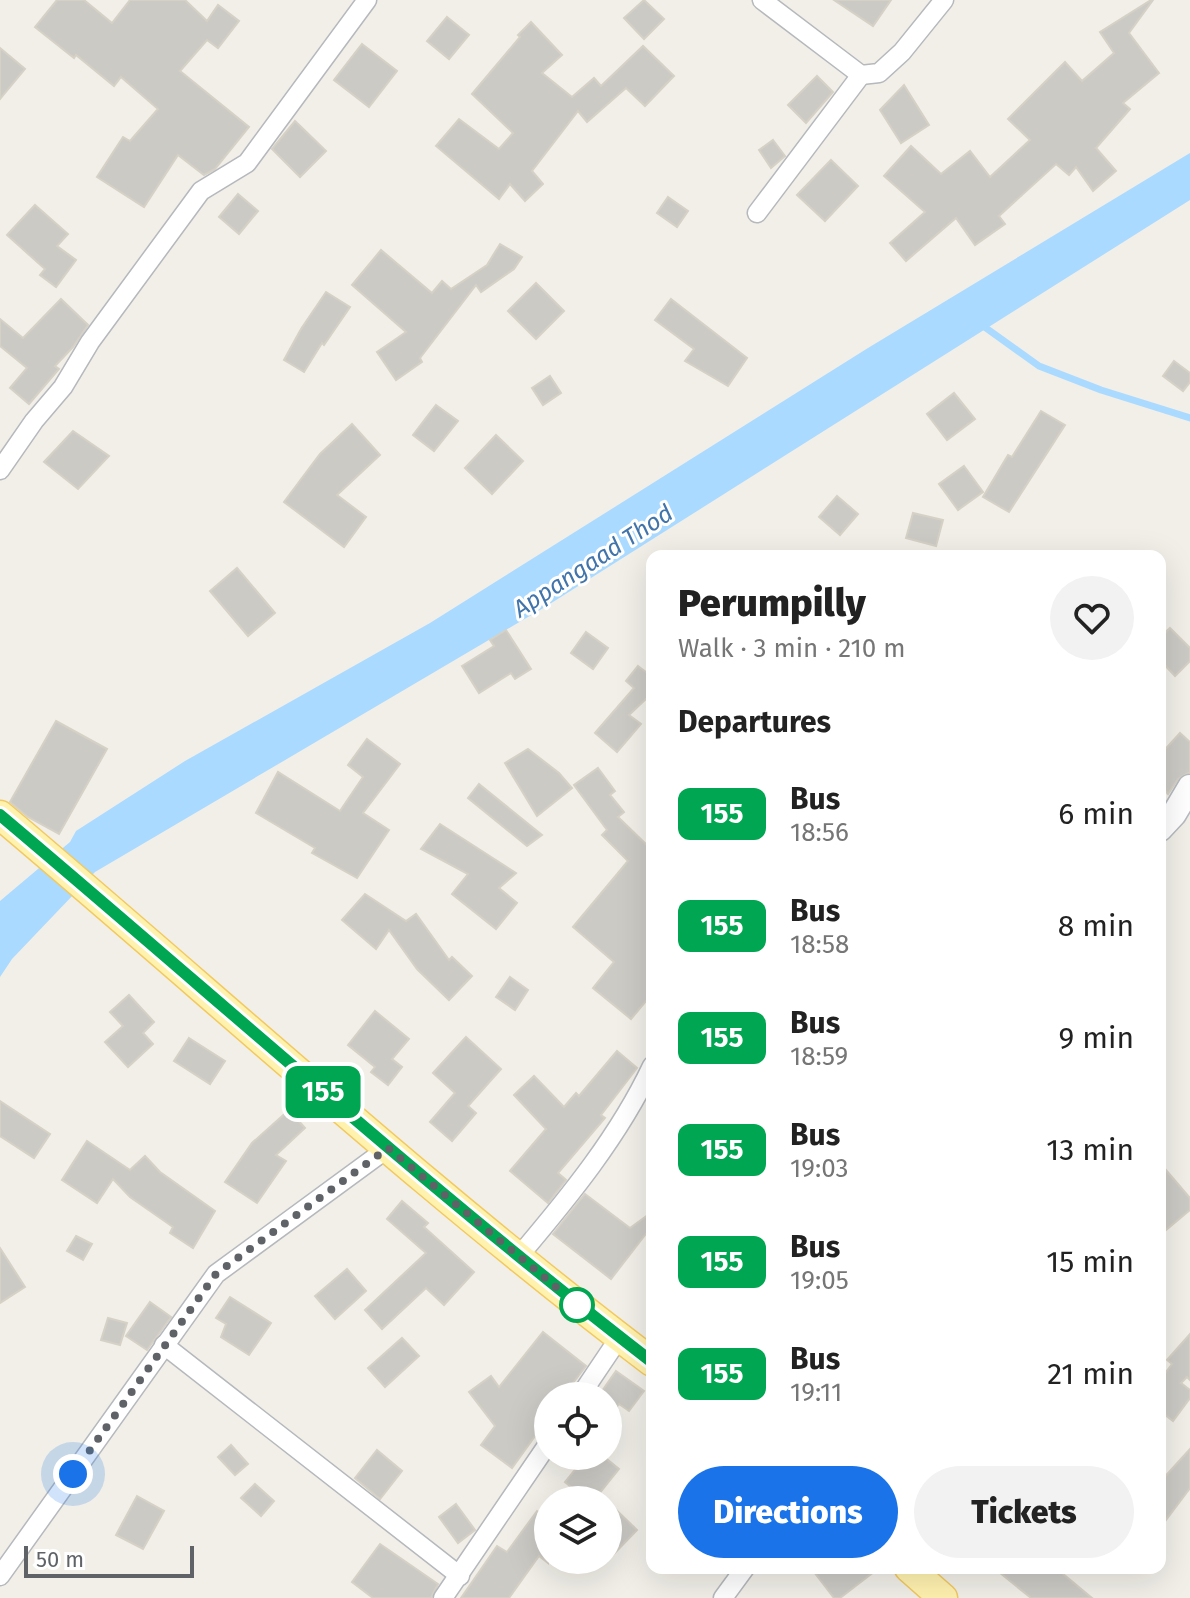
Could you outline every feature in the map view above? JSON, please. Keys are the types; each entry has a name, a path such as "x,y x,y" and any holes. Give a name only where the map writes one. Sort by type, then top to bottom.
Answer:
{"main road":[{"path":"0,815 388,1148 646,1358"},
{"path":"916,1574 943,1598"}],"street":[{"path":"0,470 34,421 63,387 90,342 201,191 247,163 367,0"},
{"path":"762,0 861,75 879,73 902,52 944,0"},
{"path":"757,213 861,75"},
{"path":"1166,823 1190,787"},
{"path":"519,1256 566,1200 618,1126 646,1077"},
{"path":"0,1576 216,1274 388,1148"},
{"path":"589,1382 619,1338"},
{"path":"164,1345 460,1576"},
{"path":"443,1598 534,1465"},
{"path":"723,1598 741,1574"}],"water":[{"name":"Appangaad Thod","path":"1190,153 1190,200 545,607 95,872 12,959 0,977 0,901 70,842 76,831 185,761 430,623 868,348"}],"building":[{"path":"57,0 84,0 112,23 130,0 185,0 207,21 218,5 239,21 218,48 207,40 180,71 249,127 215,169 204,175 178,155 144,207 97,177 123,137 130,141 158,109 121,77 114,86 35,27"},
{"path":"644,0 664,19 644,39 624,18"},
{"path":"834,0 891,0 873,26"},
{"path":"1151,0 1129,33 1159,73 1123,103 1130,109 1096,148 1116,171 1093,191 1076,167 1069,175 1056,164 999,216 1005,224 975,245 956,218 906,261 890,243 925,212 884,176 911,146 941,174 970,151 990,177 1030,140 1008,119 1065,62 1082,81 1114,53 1100,32"},
{"path":"447,17 469,35 449,59 427,41"},
{"path":"531,22 562,55 542,73 572,97 594,78 601,86 643,46 674,76 645,106 626,88 587,122 578,111 532,171 543,184 525,201 510,184 499,199 436,146 459,119 499,149 513,133 472,94"},
{"path":"362,44 397,71 369,107 334,80"},
{"path":"0,48 25,69 0,99"},
{"path":"817,76 833,92 806,123 788,105"},
{"path":"904,85 929,125 901,143 880,110"},
{"path":"295,121 326,151 300,177 272,149"},
{"path":"773,140 785,156 771,168 759,150"},
{"path":"831,160 858,186 825,221 797,195"},
{"path":"238,194 258,211 239,234 219,217"},
{"path":"668,197 688,211 677,227 657,213"},
{"path":"35,205 68,234 57,246 76,260 56,287 40,275 45,269 7,235"},
{"path":"500,244 522,257 514,269 481,292 476,285 420,358 422,362 396,380 377,352 406,332 352,285 381,250 432,293 442,281 451,289 487,265"},
{"path":"536,283 564,311 536,339 508,311"},
{"path":"326,292 350,307 304,372 284,360"},
{"path":"61,299 88,325 55,366 59,369 29,404 10,388 27,368 0,346 0,319 23,338"},
{"path":"671,299 747,358 728,386 685,361 694,349 655,320"},
{"path":"1174,361 1190,373 1190,382 1183,391 1163,376"},
{"path":"550,376 561,393 543,405 532,388"},
{"path":"954,393 975,419 947,440 927,414"},
{"path":"436,405 458,421 434,451 413,435"},
{"path":"1041,411 1065,425 1009,512 983,497 1008,455 1012,457"},
{"path":"352,424 380,455 337,495 366,517 344,547 284,502 320,454"},
{"path":"73,431 109,456 78,489 44,462"},
{"path":"496,435 523,461 492,494 465,468"},
{"path":"964,466 983,492 958,510 939,484"},
{"path":"837,496 858,514 840,535 819,517"},
{"path":"913,513 943,520 936,546 906,538"},
{"path":"237,568 275,613 248,636 210,591"},
{"path":"1170,628 1190,648 1190,661 1175,676 1166,666 1166,632"},
{"path":"506,630 531,669 515,679 511,673 479,693 462,666 494,646 490,640"},
{"path":"586,632 608,648 593,669 571,653"},
{"path":"638,666 646,672 646,699 629,715 641,724 617,752 595,733 634,688 626,681"},
{"path":"56,721 107,749 59,834 28,817 10,802"},
{"path":"1180,733 1190,742 1190,772 1178,779 1168,794 1166,792 1166,748"},
{"path":"367,739 400,764 363,813 389,830 357,878 312,853 315,848 256,813 278,772 340,811 363,777 348,765"},
{"path":"528,749 559,773 572,788 537,816 505,763"},
{"path":"598,768 615,791 610,795 624,812 618,817 646,844 646,1001 631,1019 593,988 614,962 573,927 628,861 602,835 607,830 574,785"},
{"path":"479,784 542,835 527,846 468,798"},
{"path":"440,824 516,873 499,888 517,903 496,929 452,894 468,874 421,849"},
{"path":"365,894 406,921 416,914 449,960 452,957 472,976 449,1000 417,969 389,930 376,949 342,920"},
{"path":"510,977 528,990 515,1010 496,997"},
{"path":"129,995 154,1022 143,1033 153,1044 128,1067 105,1042 123,1026 110,1012"},
{"path":"375,1011 409,1039 392,1059 402,1067 388,1085 371,1072 375,1067 348,1045"},
{"path":"466,1037 501,1069 468,1106 476,1113 452,1141 430,1122 455,1093 433,1073"},
{"path":"189,1038 225,1061 210,1084 174,1061"},
{"path":"617,1051 637,1068 601,1115 605,1118 558,1173 566,1180 548,1203 510,1171 546,1129 514,1095 534,1076 564,1107 576,1093 579,1096"},
{"path":"0,1101 50,1134 34,1158 0,1136"},
{"path":"289,1110 305,1128 276,1155 286,1161 257,1203 225,1182 252,1143"},
{"path":"87,1141 130,1170 145,1156 160,1172 215,1211 193,1248 170,1233 173,1227 130,1197 113,1179 97,1203 62,1180"},
{"path":"1166,1170 1190,1198 1190,1210 1166,1230"},
{"path":"585,1194 630,1228 646,1216 646,1234 611,1279 553,1234"},
{"path":"402,1201 428,1223 424,1227 474,1272 444,1305 426,1288 382,1329 365,1310 426,1253 387,1219"},
{"path":"76,1236 92,1244 83,1260 67,1251"},
{"path":"0,1248 25,1287 0,1303"},
{"path":"347,1269 366,1291 335,1319 315,1296"},
{"path":"230,1297 271,1323 249,1355 221,1337 226,1324 216,1318"},
{"path":"150,1302 171,1317 147,1350 126,1336"},
{"path":"108,1318 127,1323 120,1345 101,1340"},
{"path":"543,1332 586,1366 574,1382 534,1382 534,1437 512,1468 481,1445 495,1426 469,1392 491,1376 499,1387"},
{"path":"1190,1334 1190,1380 1187,1377 1181,1383 1190,1390 1190,1398 1173,1421 1166,1416 1166,1372 1172,1364 1167,1360"},
{"path":"402,1338 419,1356 385,1387 368,1368"},
{"path":"616,1371 644,1391 629,1411 622,1406 622,1382 608,1382"},
{"path":"231,1445 248,1464 235,1475 218,1457"},
{"path":"1190,1449 1190,1488 1166,1520 1166,1475"},
{"path":"377,1450 402,1471 380,1499 355,1478"},
{"path":"575,1470 618,1470 605,1486 570,1486 565,1482"},
{"path":"255,1484 274,1501 261,1516 241,1498"},
{"path":"137,1496 164,1511 143,1549 116,1535"},
{"path":"456,1504 475,1530 458,1543 439,1517"},
{"path":"534,1515 534,1563 509,1598 461,1598 497,1546 507,1552"},
{"path":"622,1516 637,1530 622,1546"},
{"path":"380,1544 438,1584 431,1598 373,1598 352,1582"},
{"path":"816,1574 871,1574 840,1598 834,1598"},
{"path":"1001,1574 1063,1574 1092,1598 1031,1598"}],"waterway":[{"path":"979,323 1039,366 1101,390 1190,418"}],"bus line":[{"name":"155","path":"0,815 415,1172 568,1298 646,1357"}],"route":[{"path":"73,1474 216,1274 388,1148 585,1311 577,1305"}]}
